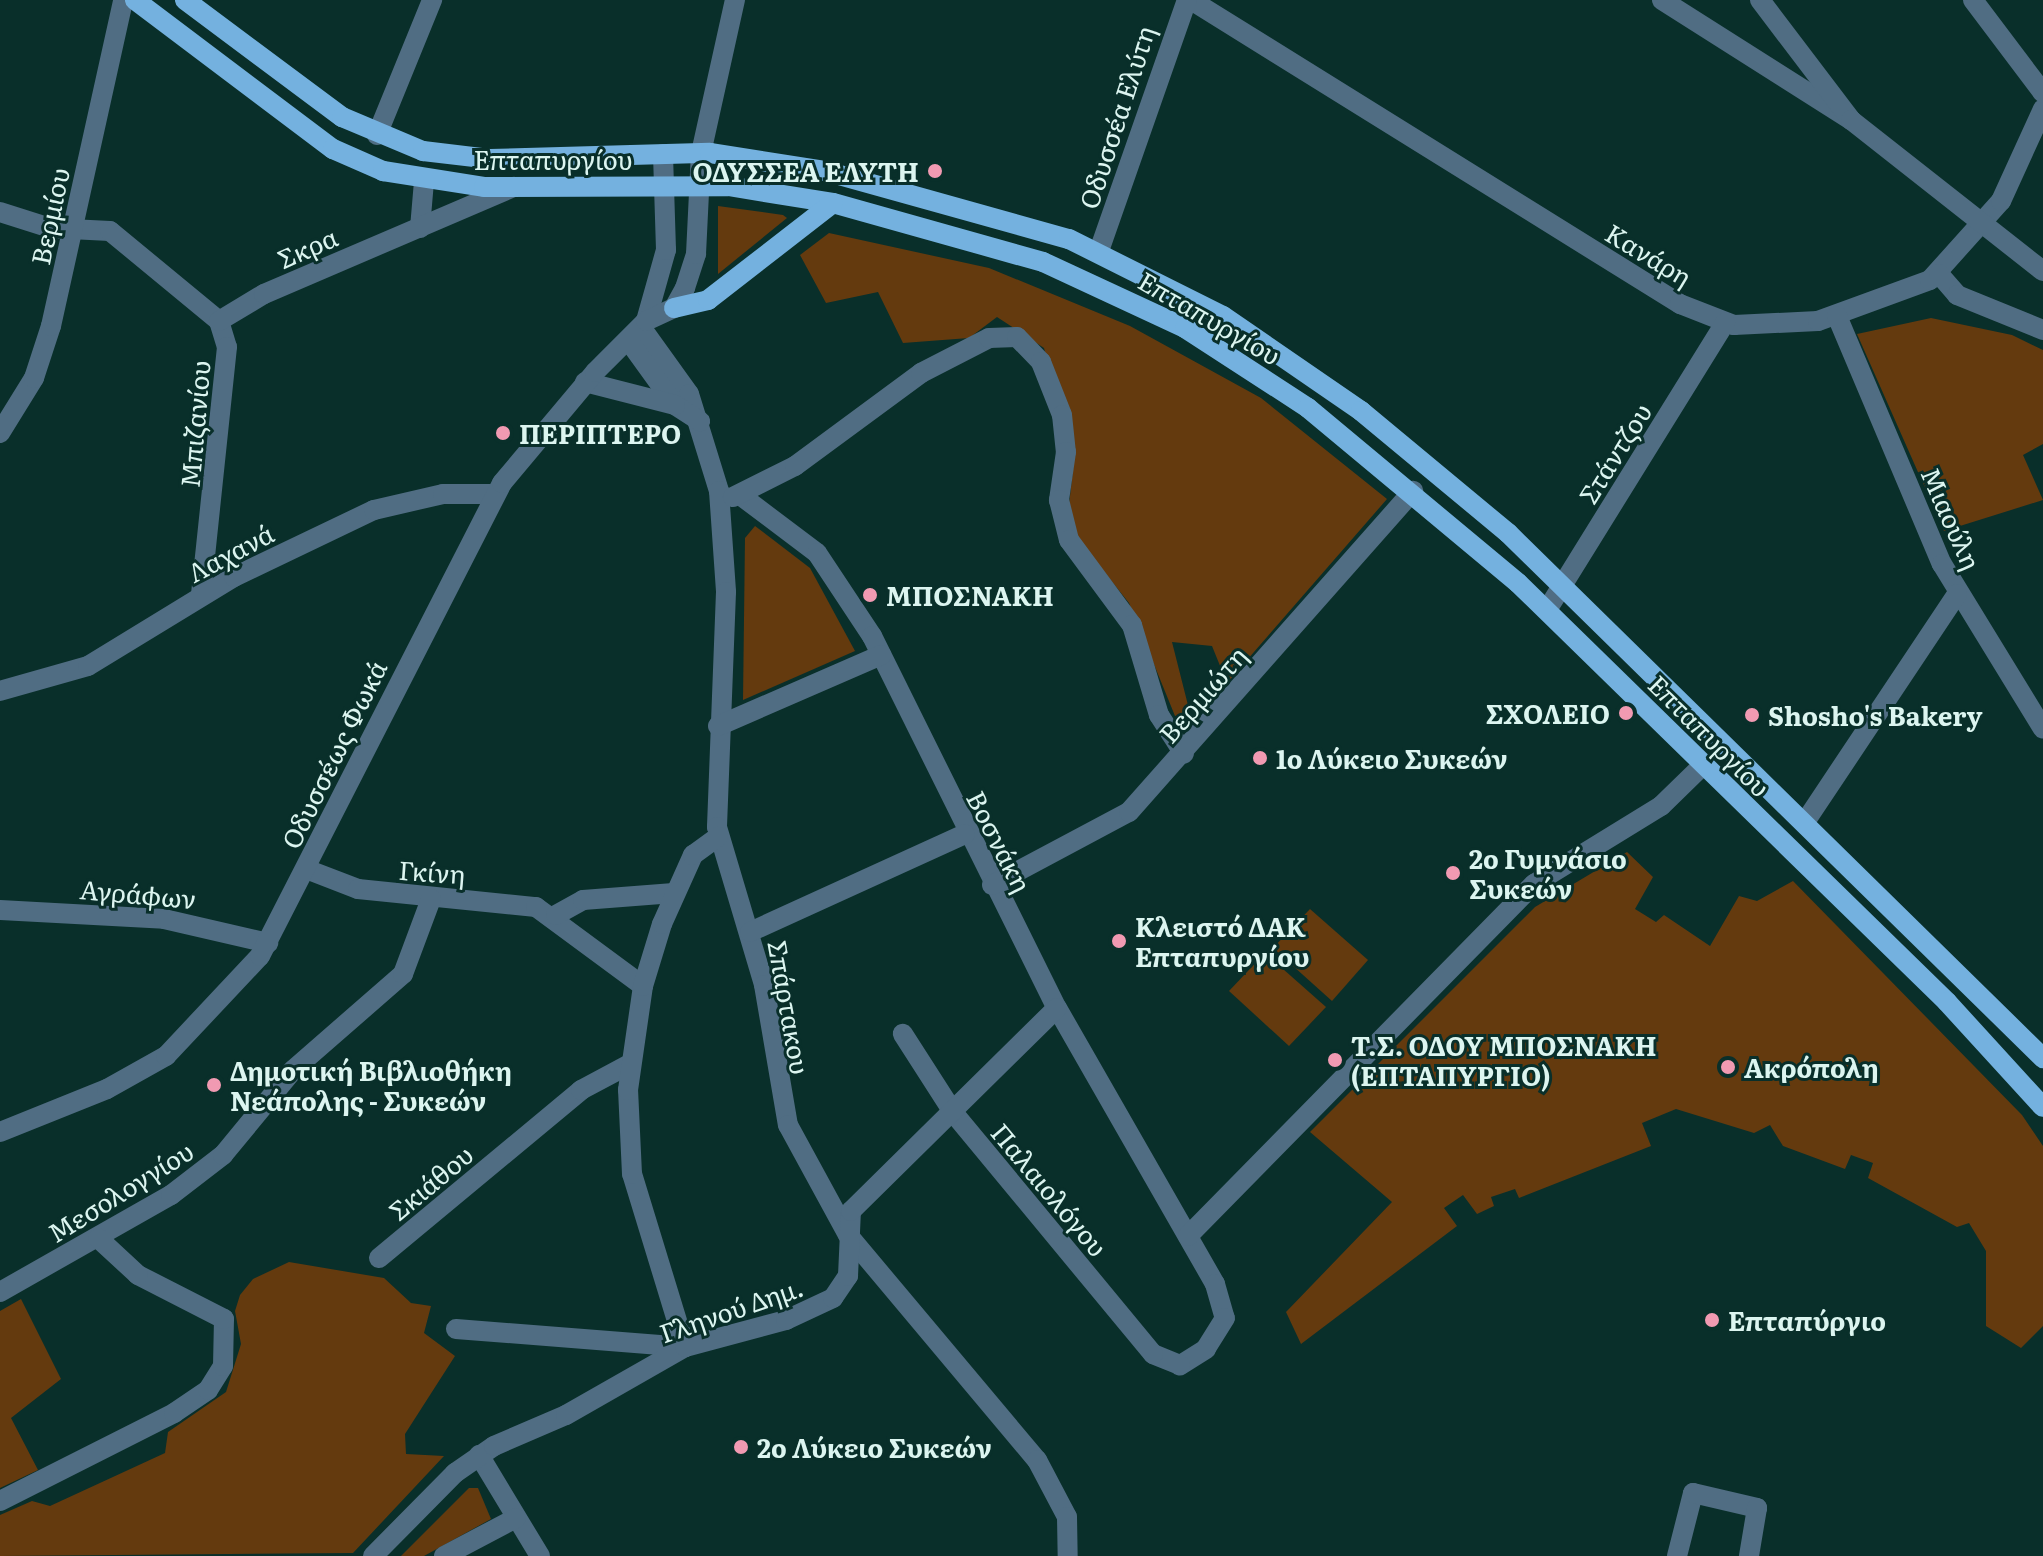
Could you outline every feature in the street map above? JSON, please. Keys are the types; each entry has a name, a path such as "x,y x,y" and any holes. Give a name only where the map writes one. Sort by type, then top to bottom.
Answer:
{"main road":[{"name":"Επταπυργίου","path":"135,0 333,149 424,181 514,187 697,184 833,203 1032,258 1138,303 1260,374 1413,491 1547,610 2043,1107"},
{"name":"Επταπυργίου","path":"185,0 377,135 431,153 490,159 701,153 916,191 1099,251 1223,316 1323,383 1563,584 2043,1058"},
{"path":"674,308 708,300 833,203"}],"street":[{"name":"Βερμίου","path":"0,433 34,378 72,229 123,0"},
{"path":"377,135 432,0"},
{"path":"674,308 696,254 697,184 701,153 735,0"},
{"name":"Οδυσσέα Ελύτη","path":"1099,251 1189,0"},
{"name":"Κανάρη","path":"1189,0 1680,304 1725,323 1782,326 1837,316 1939,274 1987,222 2043,109"},
{"path":"1662,0 1851,120 1987,222 2043,271"},
{"path":"1760,0 1851,120"},
{"path":"1973,0 2043,93"},
{"name":"Οδυσσέως Φωκά","path":"639,330 666,250 663,154"},
{"path":"420,228 424,181"},
{"name":"Σκρα","path":"219,321 514,187"},
{"path":"0,212 72,229 115,233 219,321"},
{"path":"1939,274 1960,297 2043,330"},
{"name":"Οδυσσέως Φωκά","path":"0,1132 107,1089 166,1056 225,1000 268,943 495,494 585,382 639,330 674,308"},
{"name":"Μιαούλη","path":"1837,316 1957,594 2043,729"},
{"name":"Μπιζανίου","path":"201,596 227,347 219,321"},
{"name":"Στάντζου","path":"1547,610 1725,323"},
{"path":"639,330 675,405"},
{"name":"Σπάρτακου","path":"639,330 700,421 720,501 726,592 718,726 718,837 750,932 782,1106 809,1172 848,1235 1009,1424 1067,1517 1068,1556"},
{"path":"720,501 740,495 795,466 921,373 989,338 1017,337 1041,362 1062,415 1059,500 1069,540 1132,625 1159,715 1184,754"},
{"path":"585,382 675,405 700,421"},
{"name":"Βερμιώτη","path":"992,885 1107,829 1184,754 1413,491"},
{"name":"Λαχανά","path":"0,691 88,666 201,596 374,510 443,494 495,494"},
{"name":"Βοσνάκη","path":"740,495 817,553 881,655 965,834 1057,1008 1188,1236 1225,1318 1206,1349 1171,1366"},
{"path":"1805,822 1957,594"},
{"path":"718,726 881,655"},
{"path":"1188,1236 1534,884 1661,806 1703,765"},
{"path":"750,932 965,834"},
{"path":"456,1329 685,1347 632,1174 630,1064 643,986 674,893 693,855 718,837"},
{"name":"Γκίνη","path":"306,869 358,889 431,899 522,903 556,915 643,986"},
{"path":"556,915 593,898 674,893"},
{"name":"Μεσολογγίου","path":"0,1292 98,1238 211,1165 293,1070 393,985 412,957 431,899"},
{"name":"Αγράφων","path":"0,910 164,919 268,943"},
{"name":"Γληνού Δημ.","path":"373,1556 479,1455 685,1347 786,1320 833,1298 848,1276 848,1235 856,1205 1057,1008"},
{"name":"Παλαιολόγου","path":"903,1034 953,1112 1142,1342 1171,1366"},
{"name":"Σκιάθου","path":"379,1258 581,1090 630,1064"},
{"path":"0,1501 182,1408 208,1390 223,1366 224,1319 138,1275 98,1238"},
{"path":"479,1455 540,1556"},
{"path":"1677,1556 1693,1493 1757,1508 1749,1556"},
{"path":"444,1556 516,1518"}],"shaded area":[{"path":"718,206 783,215 787,218 718,274"},
{"path":"829,233 989,268 1130,326 1261,398 1387,499 1227,683 1212,646 1172,642 1191,717 1175,716 1129,603 1074,534 1069,505 1074,461 1044,348 997,317 969,338 903,343 878,292 826,303 800,255"},
{"path":"1931,318 2012,335 2043,350 2043,444 2023,455 2043,500 1944,531 1857,334"},
{"path":"755,526 810,568 855,651 743,700 745,538"},
{"path":"1627,852 1653,877 1635,909 1656,922 1664,915 1710,946 1739,896 1757,901 1793,881 2022,1115 2043,1146 2043,1326 2021,1348 1986,1326 1986,1251 1969,1223 1957,1227 1868,1178 1873,1163 1851,1155 1845,1169 1783,1146 1770,1125 1754,1133 1676,1109 1642,1123 1651,1146 1519,1198 1515,1189 1491,1197 1494,1206 1477,1214 1463,1195 1444,1208 1457,1226 1301,1344 1286,1312 1392,1202 1310,1132 1535,907"},
{"path":"1310,909 1368,960 1332,1001 1273,948"},
{"path":"1265,953 1326,1007 1289,1046 1229,991"},
{"path":"289,1262 384,1278 411,1303 431,1306 424,1333 455,1356 405,1434 406,1454 444,1456 353,1553 0,1556 0,1515 32,1501 50,1506 165,1453 168,1432 226,1392 241,1344 235,1311 240,1295 253,1279"},
{"path":"21,1299 61,1379 11,1418 38,1470 0,1488 0,1311"},
{"path":"469,1488 478,1488 491,1519 424,1556 401,1556"}],"place":[{"name":"ΟΔΥΣΣΕΑ ΕΛΥΤΗ","path":"935,171"},
{"name":"ΠΕΡΙΠΤΕΡΟ","path":"503,433"},
{"name":"ΜΠΟΣΝΑΚΗ","path":"870,595"},
{"name":"ΣΧΟΛΕΙΟ","path":"1626,713"},
{"name":"Shosho's Bakery","path":"1752,715"},
{"name":"1ο Λύκειο Συκεών","path":"1260,758"},
{"name":"2ο Γυμνάσιο Συκεών","path":"1453,873"},
{"name":"Κλειστό ΔΑΚ Επταπυργίου","path":"1119,941"},
{"name":"Τ.Σ. ΟΔΟΥ ΜΠΟΣΝΑΚΗ (ΕΠΤΑΠΥΡΓΙΟ)","path":"1335,1060"},
{"name":"Ακρόπολη","path":"1728,1067"},
{"name":"Δημοτική Βιβλιοθήκη Νεάπολης - Συκεών","path":"214,1085"},
{"name":"Επταπύργιο","path":"1712,1320"},
{"name":"2ο Λύκειο Συκεών","path":"741,1447"}]}
